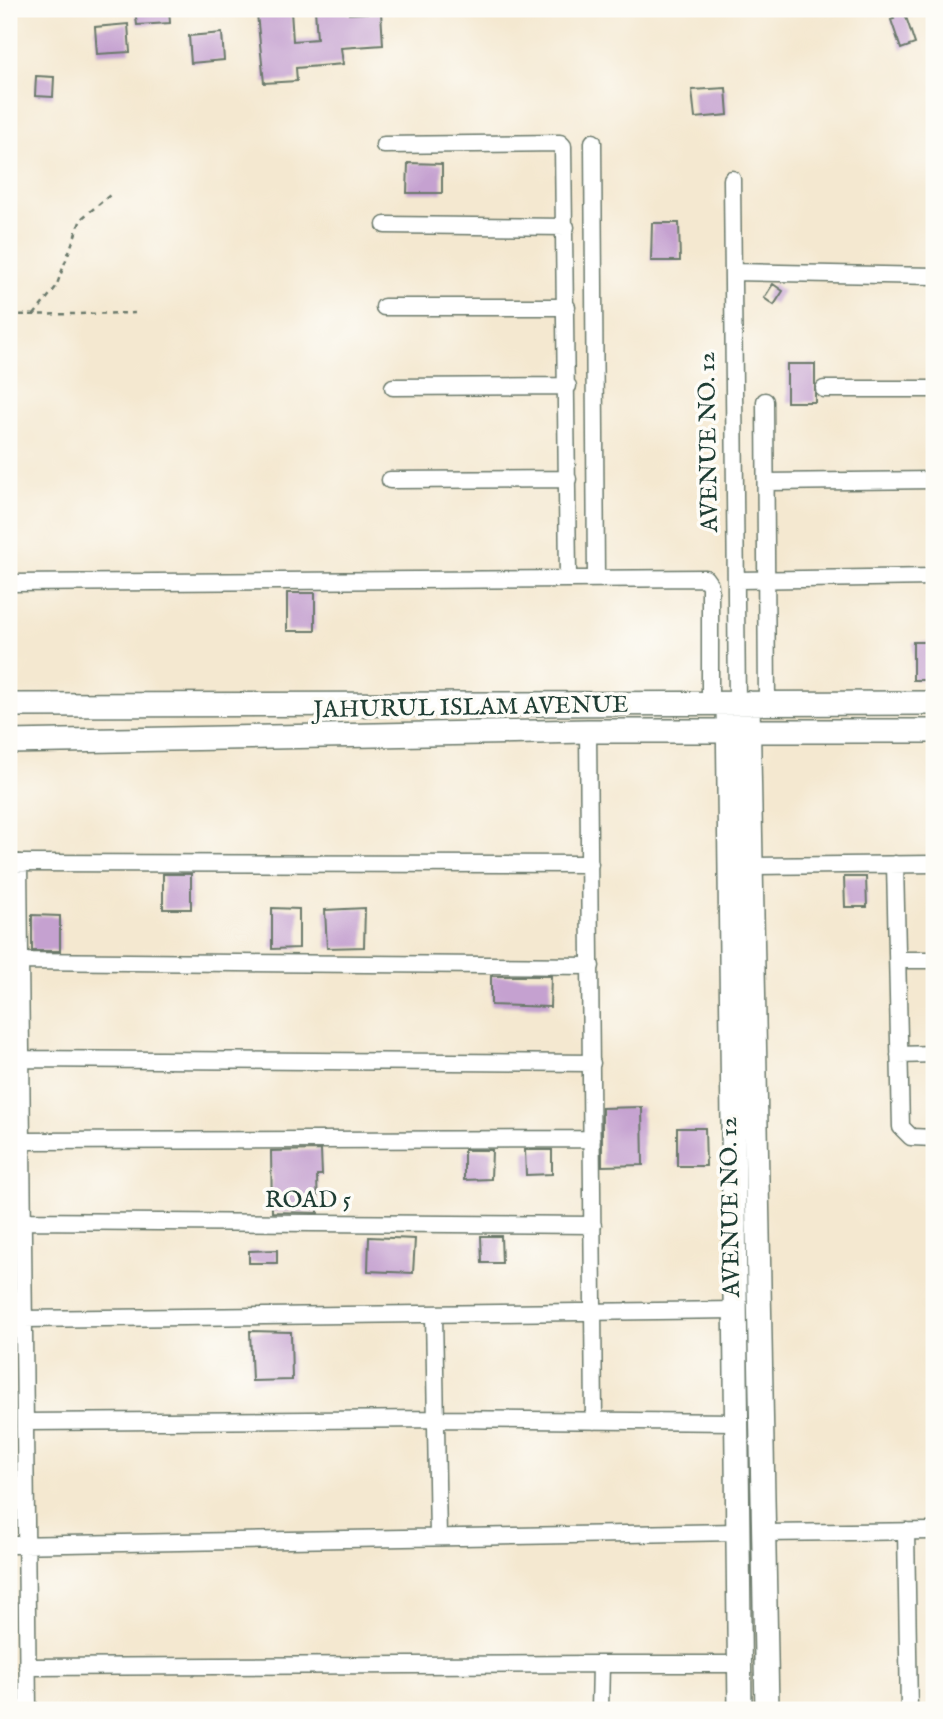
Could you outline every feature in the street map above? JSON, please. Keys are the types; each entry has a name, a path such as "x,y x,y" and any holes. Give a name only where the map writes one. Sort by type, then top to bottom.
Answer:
{"street":[{"path":"593,142 596,578"},
{"path":"384,145 560,143 564,150 568,577"},
{"name":"AVENUE NO. 12","path":"732,179 738,580 736,1310 740,1710"},
{"path":"385,225 566,227"},
{"path":"733,272 934,276"},
{"path":"384,307 567,307"},
{"path":"393,387 568,386"},
{"path":"824,389 934,389"},
{"name":"AVENUE NO. 12","path":"738,704 768,577 765,401"},
{"path":"390,481 568,479"},
{"path":"767,482 934,480"},
{"path":"9,583 568,577 709,581 738,704"},
{"path":"738,580 768,577 934,577"},
{"name":"JAHURUL ISLAM AVENUE","path":"9,705 934,703"},
{"name":"AVENUE NO. 12","path":"738,731 751,866 767,1710"},
{"name":"JAHURUL ISLAM AVENUE","path":"9,742 588,732 934,731"},
{"path":"588,732 594,1421"},
{"path":"28,1710 20,961 14,863 590,864"},
{"path":"895,864 901,1127 911,1137 934,1138"},
{"path":"751,866 934,864"},
{"path":"897,960 934,960"},
{"path":"20,961 591,966"},
{"path":"900,1055 934,1054"},
{"path":"21,1059 592,1063"},
{"path":"22,1141 592,1139"},
{"name":"ROAD 5","path":"23,1221 593,1225"},
{"path":"24,1319 736,1310"},
{"path":"434,1314 438,1537"},
{"path":"25,1422 435,1419 737,1422"},
{"path":"906,1531 909,1710"},
{"path":"764,1533 934,1531"},
{"path":"9,1545 738,1532"},
{"path":"600,1710 601,1664"},
{"path":"27,1667 740,1664"}],"path":[{"path":"34,315 55,287 81,219 110,195"},
{"path":"9,568 12,315 138,313"}],"building":[{"path":"135,9 169,9 170,23 137,25"},
{"path":"315,9 348,9 349,14 381,12 383,45 341,48 343,64 296,68 297,81 264,83 257,14 291,11 293,41 317,39"},
{"path":"904,11 915,44 901,49 891,20 894,19 892,15"},
{"path":"128,24 130,52 97,54 95,27"},
{"path":"222,33 224,60 191,63 189,36"},
{"path":"36,76 54,77 53,97 35,96"},
{"path":"726,88 728,115 695,118 692,90"},
{"path":"408,163 442,164 442,193 407,193"},
{"path":"652,223 679,223 680,261 651,261"},
{"path":"773,284 783,291 774,305 764,298"},
{"path":"787,364 815,364 815,402 787,402"},
{"path":"287,593 315,593 315,631 287,631"},
{"path":"913,642 934,642 934,680 913,680"},
{"path":"163,874 191,874 191,909 163,909"},
{"path":"844,877 866,877 867,907 845,907"},
{"path":"272,908 299,909 299,948 272,949"},
{"path":"365,908 364,947 327,948 325,910"},
{"path":"32,915 60,916 60,951 32,951"},
{"path":"491,976 551,976 550,1007 491,1005"},
{"path":"642,1107 643,1165 602,1166 602,1108"},
{"path":"677,1128 705,1128 706,1166 677,1166"},
{"path":"321,1150 322,1175 317,1175 318,1213 272,1212 271,1151"},
{"path":"464,1150 492,1150 491,1179 464,1180"},
{"path":"525,1150 552,1150 552,1174 526,1175"},
{"path":"481,1236 501,1236 502,1263 482,1263"},
{"path":"369,1237 415,1239 413,1273 368,1271"},
{"path":"277,1250 277,1263 249,1263 249,1251"},
{"path":"250,1331 291,1332 292,1380 252,1381"}]}
